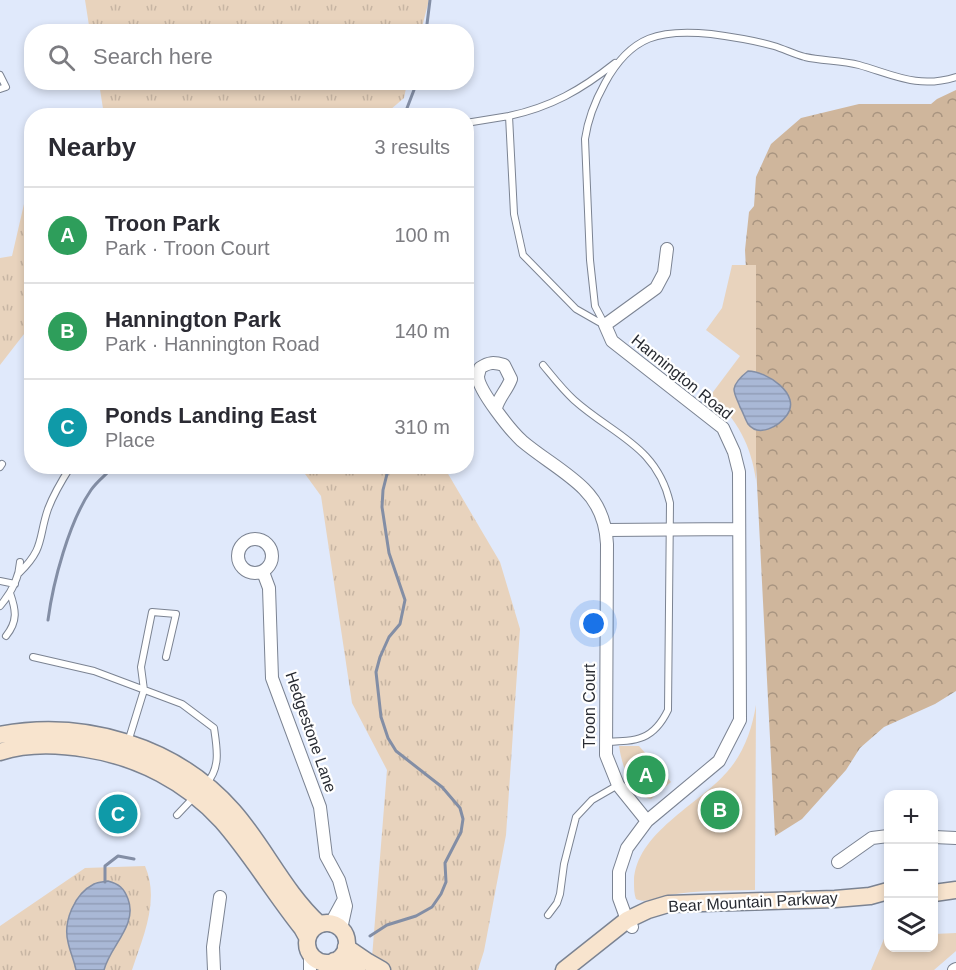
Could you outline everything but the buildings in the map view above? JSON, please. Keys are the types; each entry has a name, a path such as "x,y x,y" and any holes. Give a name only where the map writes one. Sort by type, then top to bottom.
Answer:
{"street":[{"path":"604,325 656,288 664,273 667,249"},
{"name":"Hannington Road","path":"604,325 612,341 723,428 734,452 739,472 740,720 719,761 647,821 627,848 619,872 619,898 630,923"},
{"name":"Troon Court","path":"496,408 521,440 584,489 599,509 606,530 606,756 618,785 647,821"},
{"path":"606,530 738,529"},
{"name":"Hedgestone Lane","path":"263,572 269,588 272,678 320,807 326,855 339,880 346,906 330,925"},
{"path":"0,735 19,731 73,731 102,735 125,750"},
{"path":"0,752 13,747 39,745 154,753 190,772 222,821 302,928 307,937 308,949 318,964 357,970"},
{"path":"201,790 234,811 300,903 345,934 346,947 340,958 318,964"},
{"path":"837,862 872,838 884,836"},
{"path":"938,837 956,838"},
{"path":"938,882 956,880"},
{"path":"938,892 956,890"},
{"name":"Bear Mountain Parkway","path":"564,970 648,910 668,904 835,899 870,896 884,892"},
{"path":"214,970 213,947 220,897"},
{"name":"Bear Mountain Parkway","path":"583,970 630,923 675,914 832,910 884,903"},
{"path":"307,937 314,927 330,925"},
{"path":"346,947 382,970"}],"lane":[{"name":"Hannington Road","path":"604,325 595,306 590,260 585,139 588,119 610,74 621,58 643,40 663,33 685,32 738,37 804,56 860,65 911,82 930,83 956,77"},
{"path":"474,122 549,106 597,77 621,58"},
{"path":"0,75 6,87 0,89"},
{"path":"509,116 514,213 523,255 576,309 604,325"},
{"path":"543,365 575,400 647,457 658,470 670,503 668,710 658,727 641,739 632,742 605,742"},
{"path":"19,573 33,560 40,544 51,502 66,474"},
{"path":"0,606 15,584 20,562"},
{"path":"0,581 15,584"},
{"path":"6,636 15,622 15,608 10,593"},
{"path":"125,750 144,690 141,667 153,612 176,614 166,657"},
{"path":"33,657 94,671 182,704 214,728 219,756 210,780 177,815"},
{"path":"548,915 557,903 560,894 564,864 576,818 592,800 618,785"}],"green space":[{"path":"85,0 429,0 423,24 89,24"},
{"path":"100,90 406,90 404,98 392,108 103,108"},
{"path":"956,90 956,691 935,704 884,727 860,748 846,770 802,819 775,836 745,250 749,212 754,206 756,177 771,144 801,118 859,104 931,104"},
{"path":"24,204 24,334 0,365 0,258 12,256"},
{"path":"732,265 756,265 756,480 751,456 742,434 728,414 710,396 740,356 706,330 722,308"},
{"path":"305,474 448,474 500,562 520,629 506,835 484,951 478,970 371,970 387,770 352,703 321,496"},
{"path":"756,705 755,890 690,892 648,900 636,899 634,881 637,864 645,848 670,821 715,784 733,765 746,740"},
{"path":"619,746 639,746 671,782 651,799 644,796 628,778"},
{"path":"145,866 151,892 150,905 145,932 132,970 0,970 0,926 85,868"},
{"path":"956,933 956,951 934,970 871,970 884,939 884,952 938,952 938,934"}],"water":[{"path":"748,371 772,379 780,385 790,399 787,415 769,429 758,430 748,424 735,396 736,384"},
{"path":"108,881 121,887 128,899 130,909 126,927 104,970 76,970 67,934 69,917 81,894 96,883"}],"waterway":[{"path":"427,24 430,0"},
{"path":"407,108 414,90"},
{"path":"48,620 58,571 69,535 83,503 91,490 106,474"},
{"path":"370,936 387,925 416,916 432,907 446,882 445,863 461,832 463,819 460,808 442,787 396,751 388,738 381,717 376,672 389,637 400,624 405,600 389,553 382,507 387,474"},
{"path":"105,882 105,866 118,856 134,859"}],"place":[{"name":"Troon Park","path":"646,775"},
{"name":"Hannington Park","path":"720,810"},
{"name":"Ponds Landing East","path":"118,814"}]}
